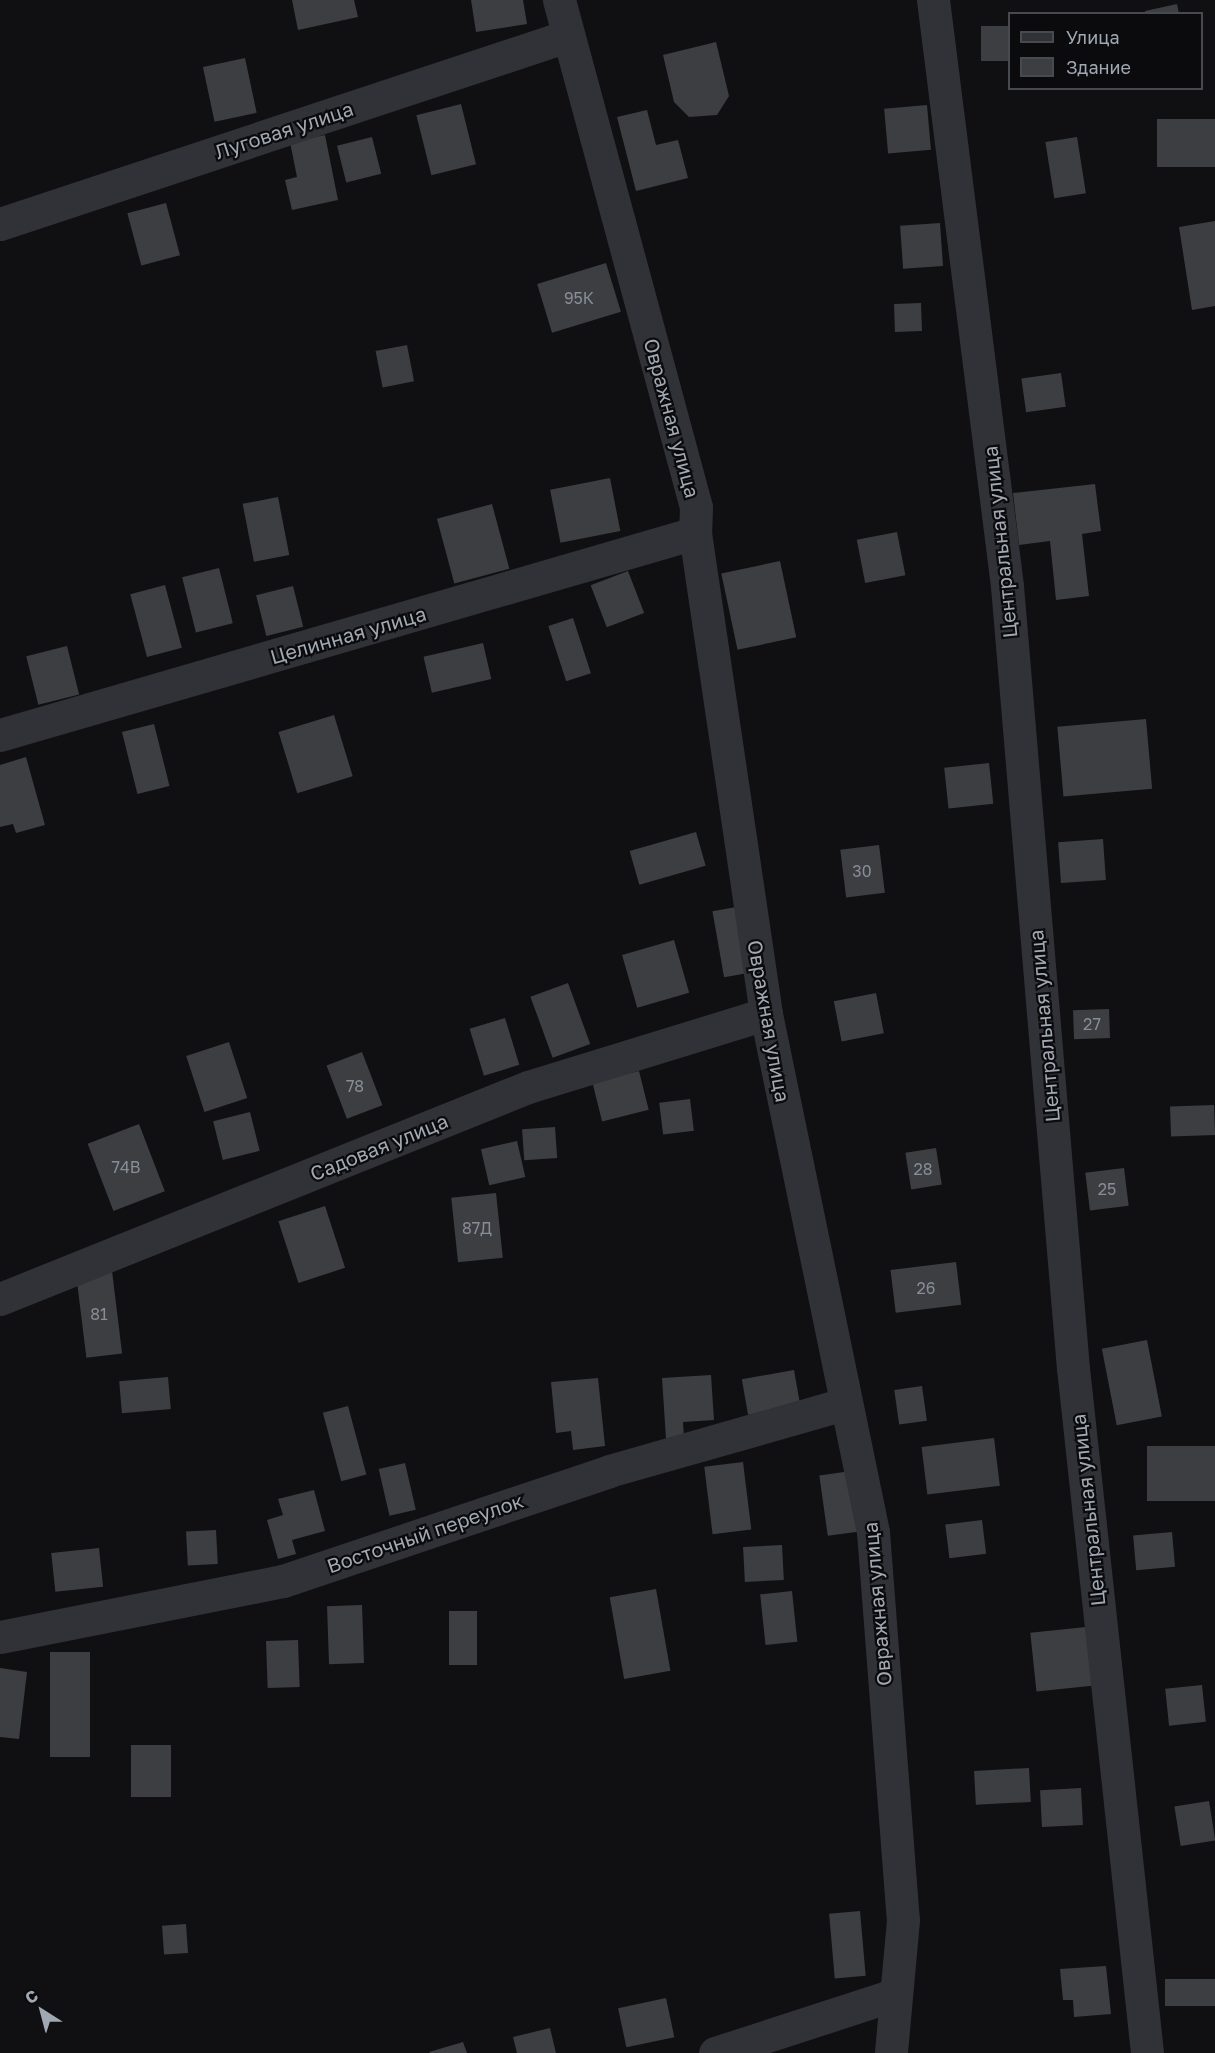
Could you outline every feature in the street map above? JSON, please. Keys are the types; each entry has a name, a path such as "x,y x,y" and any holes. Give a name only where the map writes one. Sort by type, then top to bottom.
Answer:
{"street":[{"name":"Овражная улица","path":"559,0 696,507 695,533 766,1014 844,1404 873,1532 903,1920 894,1995 891,2053"},
{"name":"Центральная улица","path":"933,0 1007,586 1073,1368 1147,2053"},
{"name":"Луговая улица","path":"0,224 567,36"},
{"name":"Целинная улица","path":"0,735 695,533"},
{"name":"Садовая улица","path":"0,1299 528,1087 766,1014"},
{"name":"Восточный переулок","path":"0,1637 283,1581 609,1471 844,1404"},
{"path":"715,2053 894,1995"}],"building":[{"path":"292,0 354,0 358,17 298,30"},
{"path":"471,0 523,0 527,24 476,32"},
{"path":"1177,4 1179,12 1145,12"},
{"path":"981,26 1008,26 1008,61 981,61"},
{"path":"716,42 729,96 717,115 689,117 674,102 663,55"},
{"path":"245,58 257,113 215,122 203,67"},
{"path":"461,104 476,164 431,175 416,115"},
{"path":"927,105 931,150 888,154 884,109"},
{"path":"647,110 656,145 678,140 688,178 636,191 617,117"},
{"path":"1157,119 1215,119 1215,167 1157,167"},
{"path":"325,135 338,200 292,210 285,180 297,177 290,142"},
{"path":"372,137 381,174 346,183 337,146"},
{"path":"1077,137 1086,193 1054,198 1045,142"},
{"path":"166,203 180,255 141,266 127,213"},
{"path":"1215,221 1215,306 1192,310 1179,227"},
{"path":"940,223 943,266 903,269 900,226"},
{"path":"606,263 621,312 552,333 537,284"},
{"path":"921,303 922,331 895,332 894,304"},
{"path":"407,345 414,381 383,387 376,351"},
{"path":"1061,373 1066,407 1026,412 1021,379"},
{"path":"610,478 620,531 560,543 550,490"},
{"path":"1095,484 1101,531 1082,534 1089,596 1056,600 1050,541 1019,545 1013,493"},
{"path":"278,497 289,555 254,562 243,504"},
{"path":"492,504 509,569 454,583 437,519"},
{"path":"897,532 905,575 865,583 857,540"},
{"path":"780,561 796,637 738,650 721,573"},
{"path":"219,568 233,623 196,632 182,577"},
{"path":"628,571 644,613 607,627 591,585"},
{"path":"165,585 182,648 147,657 130,594"},
{"path":"293,586 303,627 266,636 256,595"},
{"path":"573,618 591,673 566,681 548,626"},
{"path":"483,643 491,679 432,693 424,657"},
{"path":"67,646 79,695 38,705 26,656"},
{"path":"334,715 353,776 297,793 279,732"},
{"path":"1146,719 1152,789 1063,796 1057,727"},
{"path":"154,724 169,786 137,794 122,732"},
{"path":"26,757 45,825 16,833 13,824 0,827 0,765"},
{"path":"989,763 993,804 949,808 944,768"},
{"path":"696,832 706,866 639,885 630,851"},
{"path":"1103,839 1106,880 1061,883 1058,842"},
{"path":"879,845 885,893 846,897 840,850"},
{"path":"742,906 754,972 724,977 712,911"},
{"path":"674,940 689,993 637,1008 622,955"},
{"path":"568,983 590,1044 553,1058 530,997"},
{"path":"876,993 884,1033 842,1041 834,1001"},
{"path":"1109,1009 1110,1038 1074,1039 1073,1010"},
{"path":"505,1018 519,1065 484,1076 470,1029"},
{"path":"229,1042 247,1098 204,1112 186,1056"},
{"path":"362,1052 382,1105 347,1119 327,1066"},
{"path":"639,1071 649,1110 602,1121 592,1083"},
{"path":"690,1099 694,1131 663,1135 659,1103"},
{"path":"1214,1105 1215,1135 1171,1137 1170,1107"},
{"path":"250,1112 260,1151 223,1160 213,1121"},
{"path":"139,1124 165,1191 113,1211 88,1144"},
{"path":"555,1127 557,1158 524,1160 522,1129"},
{"path":"517,1141 525,1177 489,1185 481,1149"},
{"path":"936,1148 942,1185 911,1189 905,1153"},
{"path":"1124,1168 1129,1206 1090,1210 1085,1173"},
{"path":"496,1193 503,1258 458,1262 451,1198"},
{"path":"325,1206 345,1268 298,1283 278,1221"},
{"path":"956,1262 961,1305 896,1313 890,1270"},
{"path":"112,1271 122,1353 86,1358 76,1275"},
{"path":"1147,1340 1162,1417 1117,1425 1102,1349"},
{"path":"794,1370 800,1405 748,1415 742,1379"},
{"path":"711,1375 714,1420 683,1422 684,1438 666,1439 662,1378"},
{"path":"168,1377 171,1409 122,1413 119,1381"},
{"path":"598,1378 605,1446 573,1450 571,1431 556,1433 551,1382"},
{"path":"922,1386 927,1421 899,1425 894,1390"},
{"path":"348,1406 366,1475 341,1481 323,1413"},
{"path":"994,1438 1000,1486 927,1495 922,1447"},
{"path":"1147,1446 1215,1446 1215,1501 1147,1501"},
{"path":"743,1462 751,1529 713,1534 704,1467"},
{"path":"405,1463 416,1510 389,1516 379,1469"},
{"path":"851,1471 859,1531 828,1536 819,1475"},
{"path":"314,1490 325,1531 292,1540 296,1554 278,1559 267,1520 283,1515 278,1499"},
{"path":"982,1520 986,1554 949,1558 945,1525"},
{"path":"216,1530 218,1564 188,1566 186,1532"},
{"path":"1172,1532 1175,1567 1136,1570 1133,1535"},
{"path":"782,1545 784,1580 745,1582 743,1547"},
{"path":"99,1548 103,1587 55,1592 51,1553"},
{"path":"656,1589 670,1671 624,1679 610,1597"},
{"path":"792,1591 797,1642 766,1645 760,1594"},
{"path":"362,1605 364,1663 329,1664 327,1606"},
{"path":"449,1611 477,1611 477,1665 449,1665"},
{"path":"1086,1627 1092,1686 1036,1692 1030,1633"},
{"path":"298,1640 300,1687 268,1688 266,1641"},
{"path":"50,1652 90,1652 90,1757 50,1757"},
{"path":"0,1668 27,1672 19,1739 0,1737"},
{"path":"1202,1685 1206,1722 1169,1726 1165,1689"},
{"path":"131,1745 171,1745 171,1797 131,1797"},
{"path":"1029,1768 1031,1802 976,1805 974,1771"},
{"path":"1081,1788 1083,1825 1042,1827 1040,1790"},
{"path":"1209,1801 1215,1841 1181,1846 1174,1806"},
{"path":"860,1911 866,1976 835,1978 829,1914"},
{"path":"186,1924 188,1953 164,1955 162,1926"},
{"path":"1106,1966 1111,2014 1074,2017 1073,2000 1063,2000 1060,1969"},
{"path":"1165,1979 1215,1979 1215,2006 1165,2006"},
{"path":"666,1998 674,2037 626,2047 618,2008"},
{"path":"550,2028 556,2053 517,2053 513,2037"},
{"path":"463,2042 467,2053 429,2052"}]}
